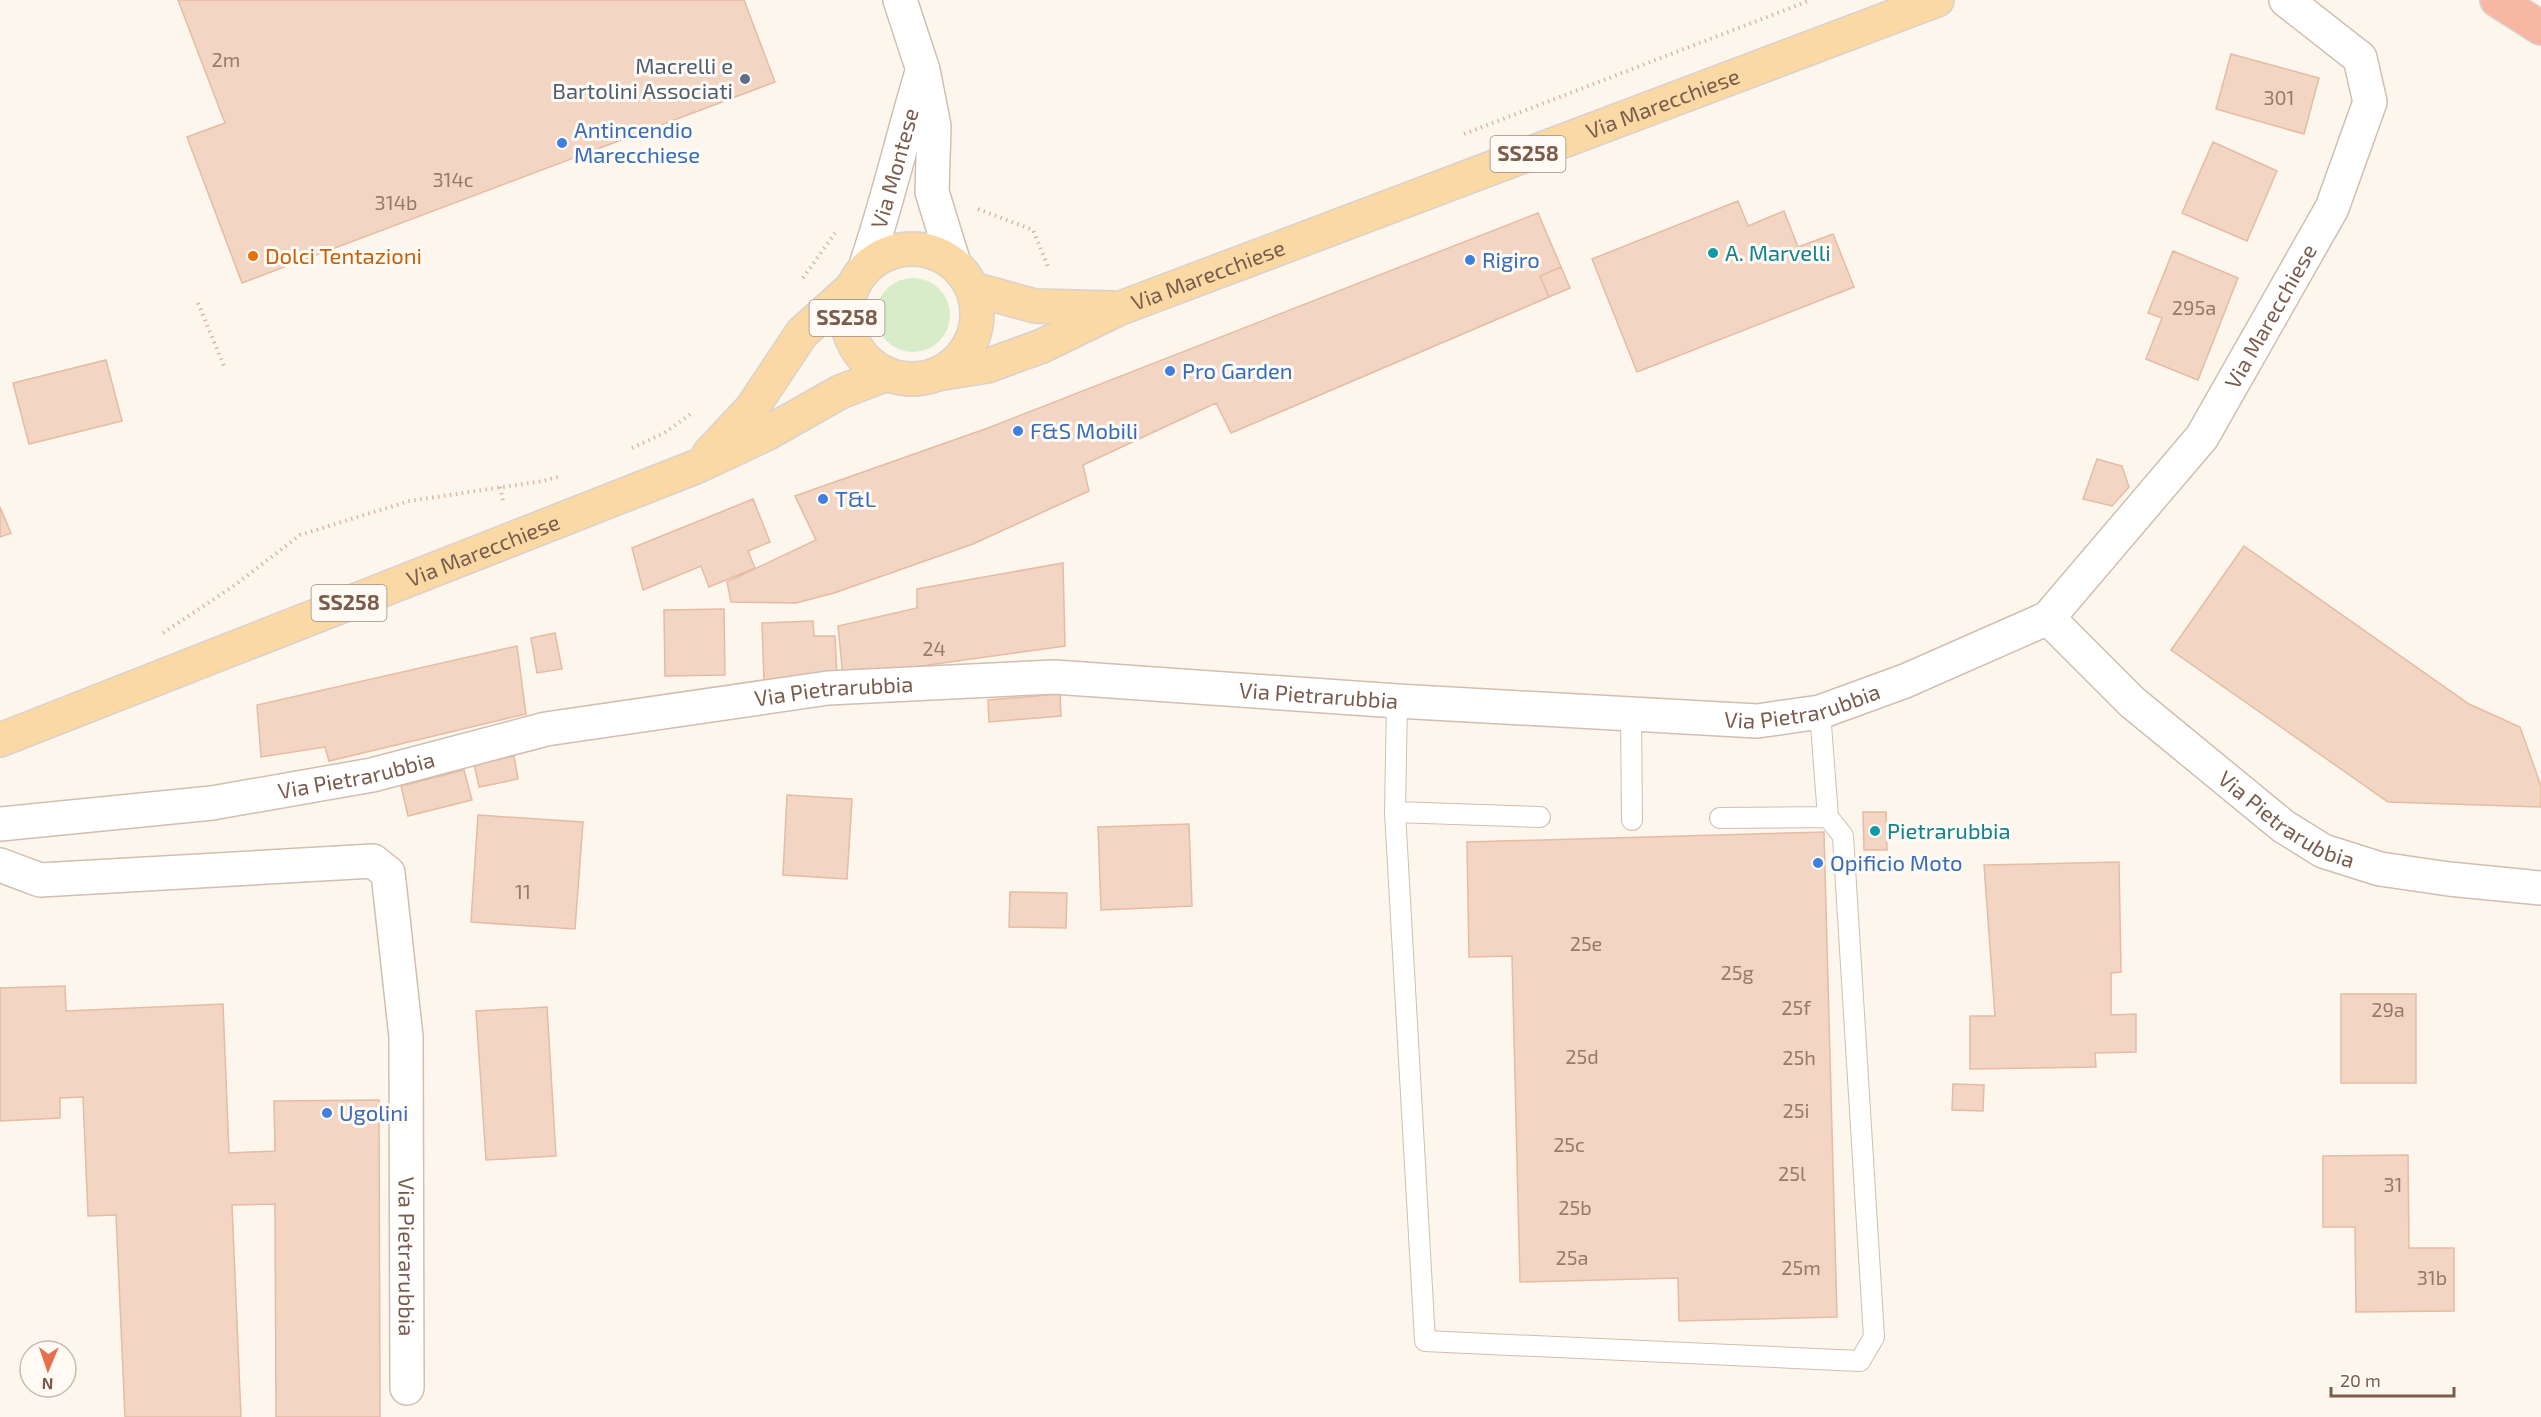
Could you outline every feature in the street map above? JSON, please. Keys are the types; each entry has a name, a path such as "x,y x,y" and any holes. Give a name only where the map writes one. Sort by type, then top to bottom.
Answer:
{"highway":[{"path":"2497,0 2541,28"}],"main road":[{"name":"Via Marecchiese","path":"858,278 846,308 848,329 856,347 869,364 887,374 903,379 987,366 1042,346 1118,309 1937,0"},
{"name":"Via Marecchiese","path":"698,465 752,408 802,333 882,256 902,250 922,249 953,260 967,277 973,289 978,309 976,330 968,349 954,364 937,374"},
{"name":"Via Marecchiese","path":"973,289 1035,306 1118,309"},
{"name":"Via Marecchiese","path":"0,740 698,465 766,434 840,392 887,374"}],"street":[{"name":"Via Montese","path":"900,0 923,70 933,126 932,192 953,260"},
{"name":"Via Marecchiese","path":"2048,618 2202,437 2332,208 2370,102 2363,69 2360,57 2286,0"},
{"name":"Via Montese","path":"858,278 887,204 901,142 923,70"},
{"name":"Via Pietrarubbia","path":"0,824 212,803 372,775 546,729 828,688 1054,677 1397,701 1757,721 1820,712 1905,681 2048,618 2132,702 2283,826 2323,851 2380,869 2449,879 2541,888"},
{"name":"Via Pietrarubbia","path":"0,865 40,880 302,875 373,861 388,873 406,1037 407,1388"}],"lane":[{"path":"1397,701 1395,812 1425,1341 1860,1361 1874,1337 1843,836 1828,817 1820,712"},
{"path":"1631,714 1632,820"},
{"path":"1395,812 1540,817"},
{"path":"1720,818 1828,817"}],"path":[{"path":"1458,137 1811,0"},
{"path":"932,192 1033,230 1050,273"},
{"path":"801,281 840,225"},
{"path":"198,303 224,366"},
{"path":"624,452 664,433 698,408"},
{"path":"154,637 235,585 300,535 409,501 564,476"},
{"path":"500,487 504,509"}],"green space":[{"path":"906,278 920,278 934,284 944,294 950,308 950,322 944,336 934,346 920,352 906,352 892,346 882,336 876,322 876,308 882,294 892,284"}],"building":[{"path":"178,0 744,0 775,82 242,283 187,137 225,123"},
{"path":"2231,54 2319,78 2304,134 2216,109"},
{"path":"2213,142 2277,171 2247,241 2182,213"},
{"path":"1738,201 1748,226 1784,211 1798,247 1833,234 1854,287 1637,372 1592,259"},
{"path":"1538,213 1570,288 1231,433 1216,403 1083,465 1089,491 973,544 834,593 796,603 731,602 727,582 816,540 795,496 988,428"},
{"path":"2173,251 2238,278 2198,380 2146,359 2162,318 2148,313"},
{"path":"1561,267 1570,288 1549,297 1540,276"},
{"path":"106,360 122,421 29,444 13,383"},
{"path":"2097,459 2122,466 2129,487 2112,506 2083,499"},
{"path":"753,499 770,542 748,551 755,568 709,587 701,566 643,590 632,548"},
{"path":"0,507 11,533 0,537"},
{"path":"2244,546 2469,704 2520,727 2541,786 2541,807 2388,802 2171,650"},
{"path":"1063,563 1065,646 843,677 838,626 917,608 917,589"},
{"path":"724,609 725,675 665,676 664,610"},
{"path":"813,621 814,636 835,636 837,677 764,680 762,623"},
{"path":"555,633 562,669 537,673 531,638"},
{"path":"517,646 526,714 329,761 325,747 261,757 257,705"},
{"path":"1060,694 1061,716 989,722 988,700"},
{"path":"514,756 518,779 479,787 474,764"},
{"path":"464,770 472,800 408,816 401,786"},
{"path":"787,795 852,799 847,879 783,875"},
{"name":"Pietrarubbia","path":"1863,812 1886,812 1887,850 1864,850"},
{"path":"478,815 583,822 575,929 471,922"},
{"path":"1189,824 1192,906 1101,910 1098,827"},
{"path":"1824,832 1837,1317 1679,1321 1678,1278 1520,1282 1512,956 1469,957 1467,842"},
{"path":"2119,862 2121,972 2111,973 2111,1015 2136,1014 2136,1052 2095,1053 2096,1067 1970,1069 1970,1016 1995,1016 1984,865"},
{"path":"1010,892 1067,893 1066,928 1009,927"},
{"path":"65,986 66,1011 223,1004 229,1153 275,1151 274,1101 379,1100 380,1417 276,1417 275,1204 232,1205 241,1417 125,1417 116,1215 88,1216 83,1097 60,1098 60,1118 0,1121 0,988"},
{"path":"2341,994 2416,994 2416,1083 2341,1083"},
{"path":"547,1007 556,1156 486,1160 476,1011"},
{"path":"1953,1084 1984,1085 1983,1111 1952,1110"},
{"path":"2408,1155 2409,1248 2454,1248 2454,1311 2356,1312 2355,1227 2323,1227 2323,1156"}],"place":[{"name":"Macrelli e Bartolini Associati","path":"745,79"},
{"name":"Antincendio Marecchiese","path":"562,143"},
{"name":"A. Marvelli","path":"1713,253"},
{"name":"Dolci Tentazioni","path":"253,256"},
{"name":"Rigiro","path":"1470,260"},
{"name":"Pro Garden","path":"1170,371"},
{"name":"F&S Mobili","path":"1018,431"},
{"name":"T&L","path":"823,499"},
{"name":"Pietrarubbia","path":"1875,831"},
{"name":"Opificio Moto","path":"1818,863"},
{"name":"Ugolini","path":"327,1113"}]}
